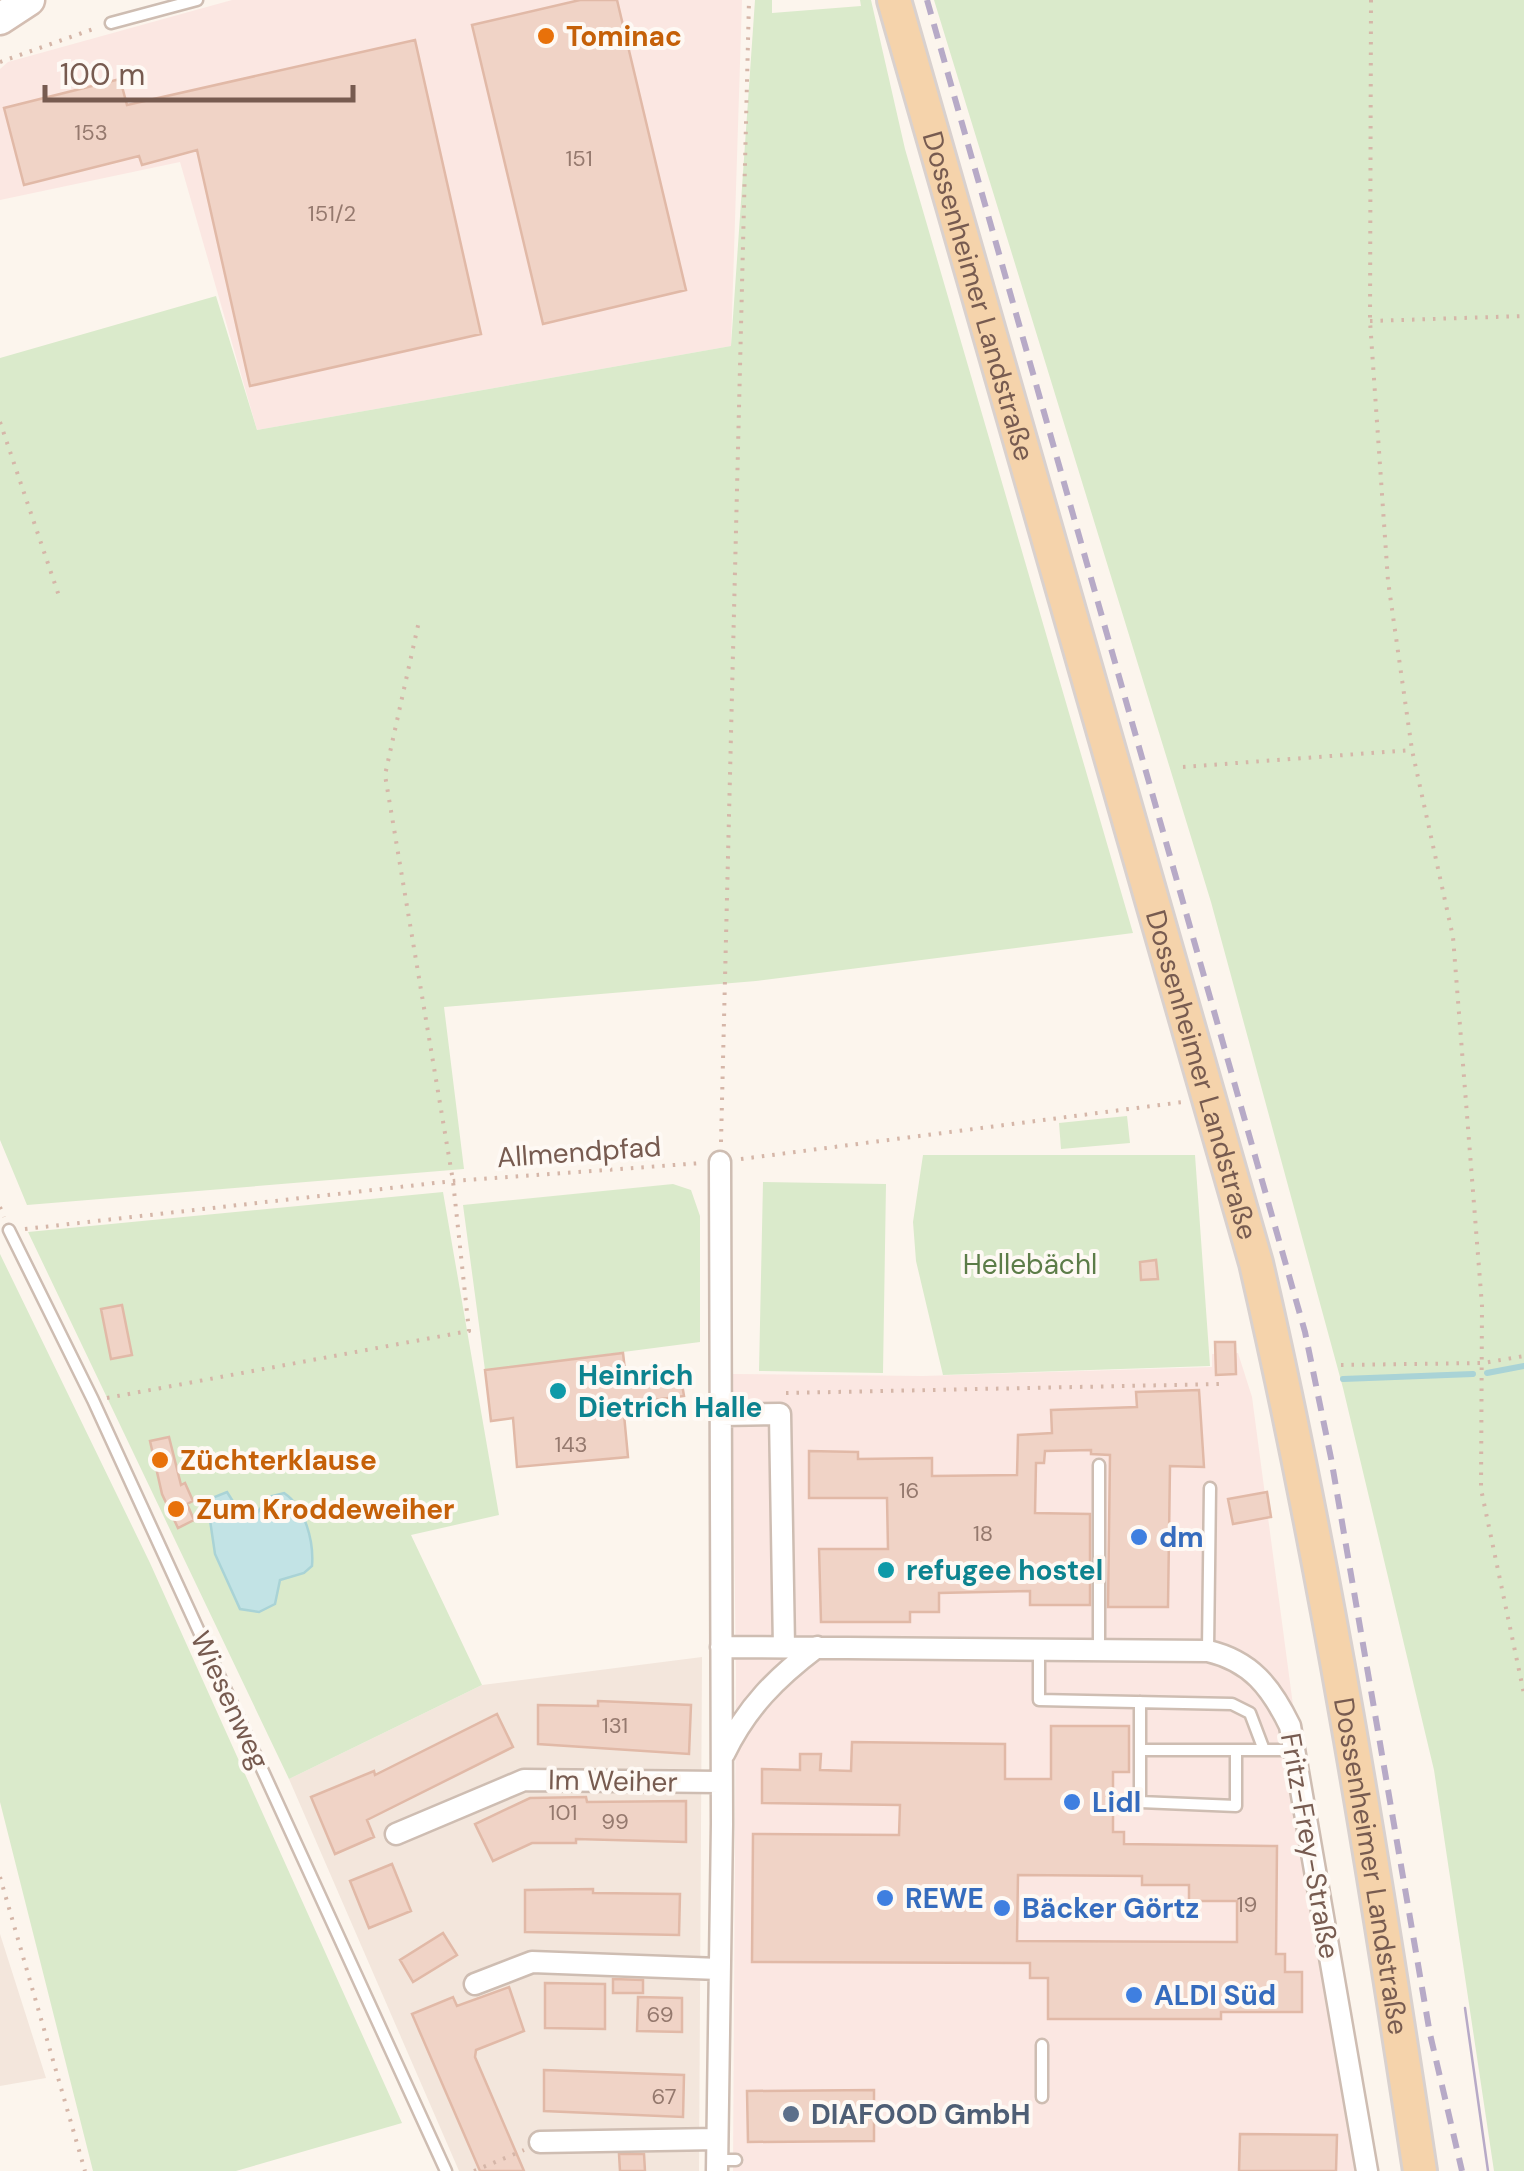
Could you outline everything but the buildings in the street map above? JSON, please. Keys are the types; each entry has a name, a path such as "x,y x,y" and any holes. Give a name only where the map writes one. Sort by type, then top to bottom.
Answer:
{"main road":[{"path":"0,19 29,0"},
{"name":"Dossenheimer Landstraße","path":"894,0 1256,1263 1293,1424 1390,1975 1420,2171"}],"street":[{"path":"540,2142 722,2158 720,1162"},
{"path":"721,1415 780,1414 784,1647"},
{"name":"Fritz-Frey-Straße","path":"721,1647 1208,1651 1230,1656 1256,1673 1290,1726 1367,2171"},
{"path":"720,1760 742,1716 777,1678 817,1647"},
{"name":"Im Weiher","path":"396,1834 524,1780 720,1782"},
{"path":"475,1984 532,1962 720,1969"}],"lane":[{"path":"111,23 197,0"},
{"name":"Wiesenweg","path":"10,1230 93,1400 446,2171"},
{"path":"1098,1649 1099,1465"},
{"path":"1208,1651 1210,1488"},
{"path":"1039,1648 1039,1700 1232,1704 1250,1713 1264,1750"},
{"path":"1140,1702 1140,1802 1236,1806 1236,1750"},
{"path":"1140,1750 1295,1750"},
{"path":"1042,2045 1042,2096"}],"path":[{"path":"720,1162 750,0"},
{"path":"1371,0 1370,321 1388,581 1412,750 1453,937 1483,1363 1479,1448 1484,1512 1524,1694"},
{"path":"0,62 111,23"},
{"path":"1370,321 1524,316"},
{"path":"0,422 60,599"},
{"path":"93,1400 468,1331 453,1181 385,775 419,622"},
{"path":"1183,767 1412,750"},
{"name":"Allmendpfad","path":"10,1230 453,1181 720,1162 1191,1100"},
{"path":"1341,1365 1483,1363 1524,1356"},
{"path":"776,1394 1221,1384"},
{"path":"0,1877 85,2171"},
{"path":"474,2171 540,2142"}],"shaded area":[{"path":"232,0 742,0 731,346 257,430 180,162 0,200 0,69 8,62"},
{"path":"1238,1353 1252,1397 1355,2171 733,2171 736,1674 732,1374 923,1376 1212,1367 1212,1354"},
{"path":"702,1657 699,2171 459,2171 289,1779 482,1685"},
{"path":"0,1934 46,2078 0,2086"}],"green space":[{"path":"755,0 772,0 772,13 861,6 860,0 871,0 905,149 1133,933 756,981 444,1007 464,1169 27,1205 0,1140 0,358 216,296 257,430 731,346"},
{"path":"934,0 1524,0 1524,2171 1494,2171 1434,1770 1343,1388 1211,902"},
{"path":"1127,1116 1130,1143 1061,1149 1059,1123"},
{"name":"Hellebächl","path":"923,1155 1195,1155 1210,1366 943,1375 916,1261 913,1222"},
{"path":"763,1182 886,1184 883,1373 759,1371"},
{"path":"673,1184 691,1190 700,1216 700,1342 485,1370 463,1205"},
{"path":"443,1192 499,1515 411,1535 482,1685 289,1779 28,1232"},
{"path":"0,1254 150,1563 402,2123 236,2171 93,2171 0,1802"}],"water":[{"path":"227,1492 244,1519 256,1515 268,1497 284,1493 298,1507 310,1536 312,1566 304,1573 280,1580 275,1604 259,1612 240,1609 215,1554 207,1500"}],"waterway":[{"path":"1487,1373 1524,1366"},
{"path":"1343,1379 1473,1374"}],"tram line":[{"path":"1465,2008 1488,2171"}],"railway":[{"path":"927,0 1305,1332 1331,1458 1430,2034 1462,2171"}],"place":[{"name":"Tominac","path":"546,36"},
{"name":"Heinrich Dietrich Halle","path":"558,1391"},
{"name":"Züchterklause","path":"160,1460"},
{"name":"Zum Kroddeweiher","path":"176,1509"},
{"name":"dm","path":"1139,1537"},
{"name":"refugee hostel","path":"886,1570"},
{"name":"Lidl","path":"1072,1802"},
{"name":"REWE","path":"885,1898"},
{"name":"Bäcker Görtz","path":"1002,1908"},
{"name":"ALDI Süd","path":"1134,1995"},
{"name":"DIAFOOD GmbH","path":"791,2114"}]}
